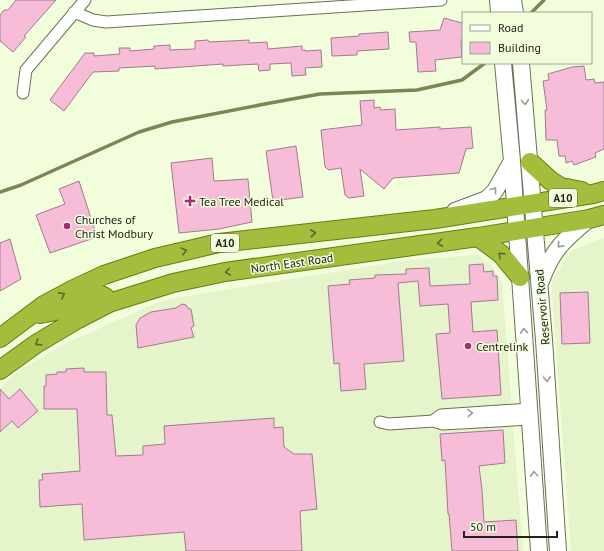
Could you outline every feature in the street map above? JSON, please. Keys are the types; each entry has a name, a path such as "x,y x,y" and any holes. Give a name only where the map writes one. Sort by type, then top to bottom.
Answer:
{"highway":[{"path":"530,162 551,181 561,187 598,192"},
{"name":"A10","path":"0,338 54,300 104,275 155,258 220,243 435,219 598,192"},
{"name":"North East Road","path":"4,359 109,303 173,283 214,274 478,238 597,217"},
{"path":"478,238 501,254 520,277"},
{"path":"30,316 61,310 85,299 101,294 106,297 109,303"}],"main road":[{"path":"498,0 499,12"},
{"path":"513,0 515,12"},
{"name":"Reservoir Road","path":"503,64 512,161 540,551"},
{"name":"Reservoir Road","path":"521,64 540,284 558,551"},
{"path":"435,219 487,199 495,191 512,161"},
{"path":"540,284 548,263 555,251 568,237 597,217"}],"street":[{"path":"23,93 26,70 85,0"},
{"path":"74,12 93,20 106,22 441,0"},
{"path":"380,422 389,424 433,421 443,424 530,414"}],"shaded area":[{"path":"604,238 604,551 571,551 551,281 572,250"},
{"path":"478,255 492,266 502,282 523,551 0,551 0,388 16,373 62,345 163,300 408,260"}],"building":[{"path":"16,0 56,0 24,36 26,37 13,52 0,41 0,15 4,10 8,10"},
{"path":"444,18 462,23 462,57 435,60 436,71 418,72 416,42 410,42 409,32 440,30"},
{"path":"388,32 389,49 357,51 357,55 332,56 331,38"},
{"path":"208,40 209,42 249,40 249,43 267,42 268,49 302,46 302,50 305,51 321,50 322,67 305,68 306,75 292,76 291,63 270,64 270,70 259,71 258,64 223,66 223,64 155,69 155,66 119,68 119,71 93,72 64,111 50,100 85,53 94,53 94,56 120,54 119,48 130,48 130,51 154,49 154,46 170,45 170,50 195,49 195,41"},
{"path":"584,66 586,80 594,79 595,83 604,82 604,149 595,153 596,157 574,165 572,161 566,163 565,156 559,156 557,140 546,140 545,110 547,110 543,81 549,80 548,74 572,67"},
{"path":"374,100 374,108 380,107 381,110 395,109 396,130 440,127 440,129 471,127 473,148 466,149 459,173 393,178 384,189 360,169 364,196 349,198 345,195 341,168 329,170 325,167 321,130 362,125 360,101"},
{"path":"296,146 303,197 273,201 266,151"},
{"path":"212,158 214,181 248,179 252,222 219,229 179,233 171,163"},
{"name":"Churches of Christ Modbury","path":"79,181 97,237 50,253 36,215 65,204 59,189"},
{"path":"10,239 21,279 0,291 0,243"},
{"path":"483,264 484,272 493,271 493,276 497,276 498,300 471,302 473,332 497,330 501,395 442,399 436,334 450,333 448,304 420,306 418,281 398,283 404,361 364,364 366,389 341,391 339,363 334,364 328,286 350,284 349,280 375,278 375,275 406,274 406,269 429,268 430,286 470,284 469,265"},
{"path":"588,292 590,343 562,344 560,293"},
{"path":"182,304 191,309 194,326 191,328 194,337 138,348 136,325 140,318 151,312 176,308"},
{"path":"84,368 84,372 106,372 107,415 112,415 116,456 143,455 143,446 165,444 164,426 274,418 274,428 283,427 284,447 294,454 312,454 317,509 300,511 302,551 186,551 184,532 84,540 82,504 40,507 39,480 43,480 42,474 80,471 77,409 44,409 44,386 46,386 46,375 57,374 57,372 66,372 66,369"},
{"path":"0,389 9,399 20,389 38,411 18,428 12,421 0,432"},
{"path":"503,430 505,463 479,466 484,522 516,520 518,551 452,551 445,460 442,461 440,434"}],"waterway":[{"path":"532,12 544,0"},
{"path":"0,192 21,185 139,132 172,122 320,94 417,90 462,80 484,64"}],"place":[{"name":"Tea Tree Medical","path":"190,201"},
{"name":"Churches of Christ Modbury","path":"67,226"},
{"name":"Centrelink","path":"468,346"}]}
